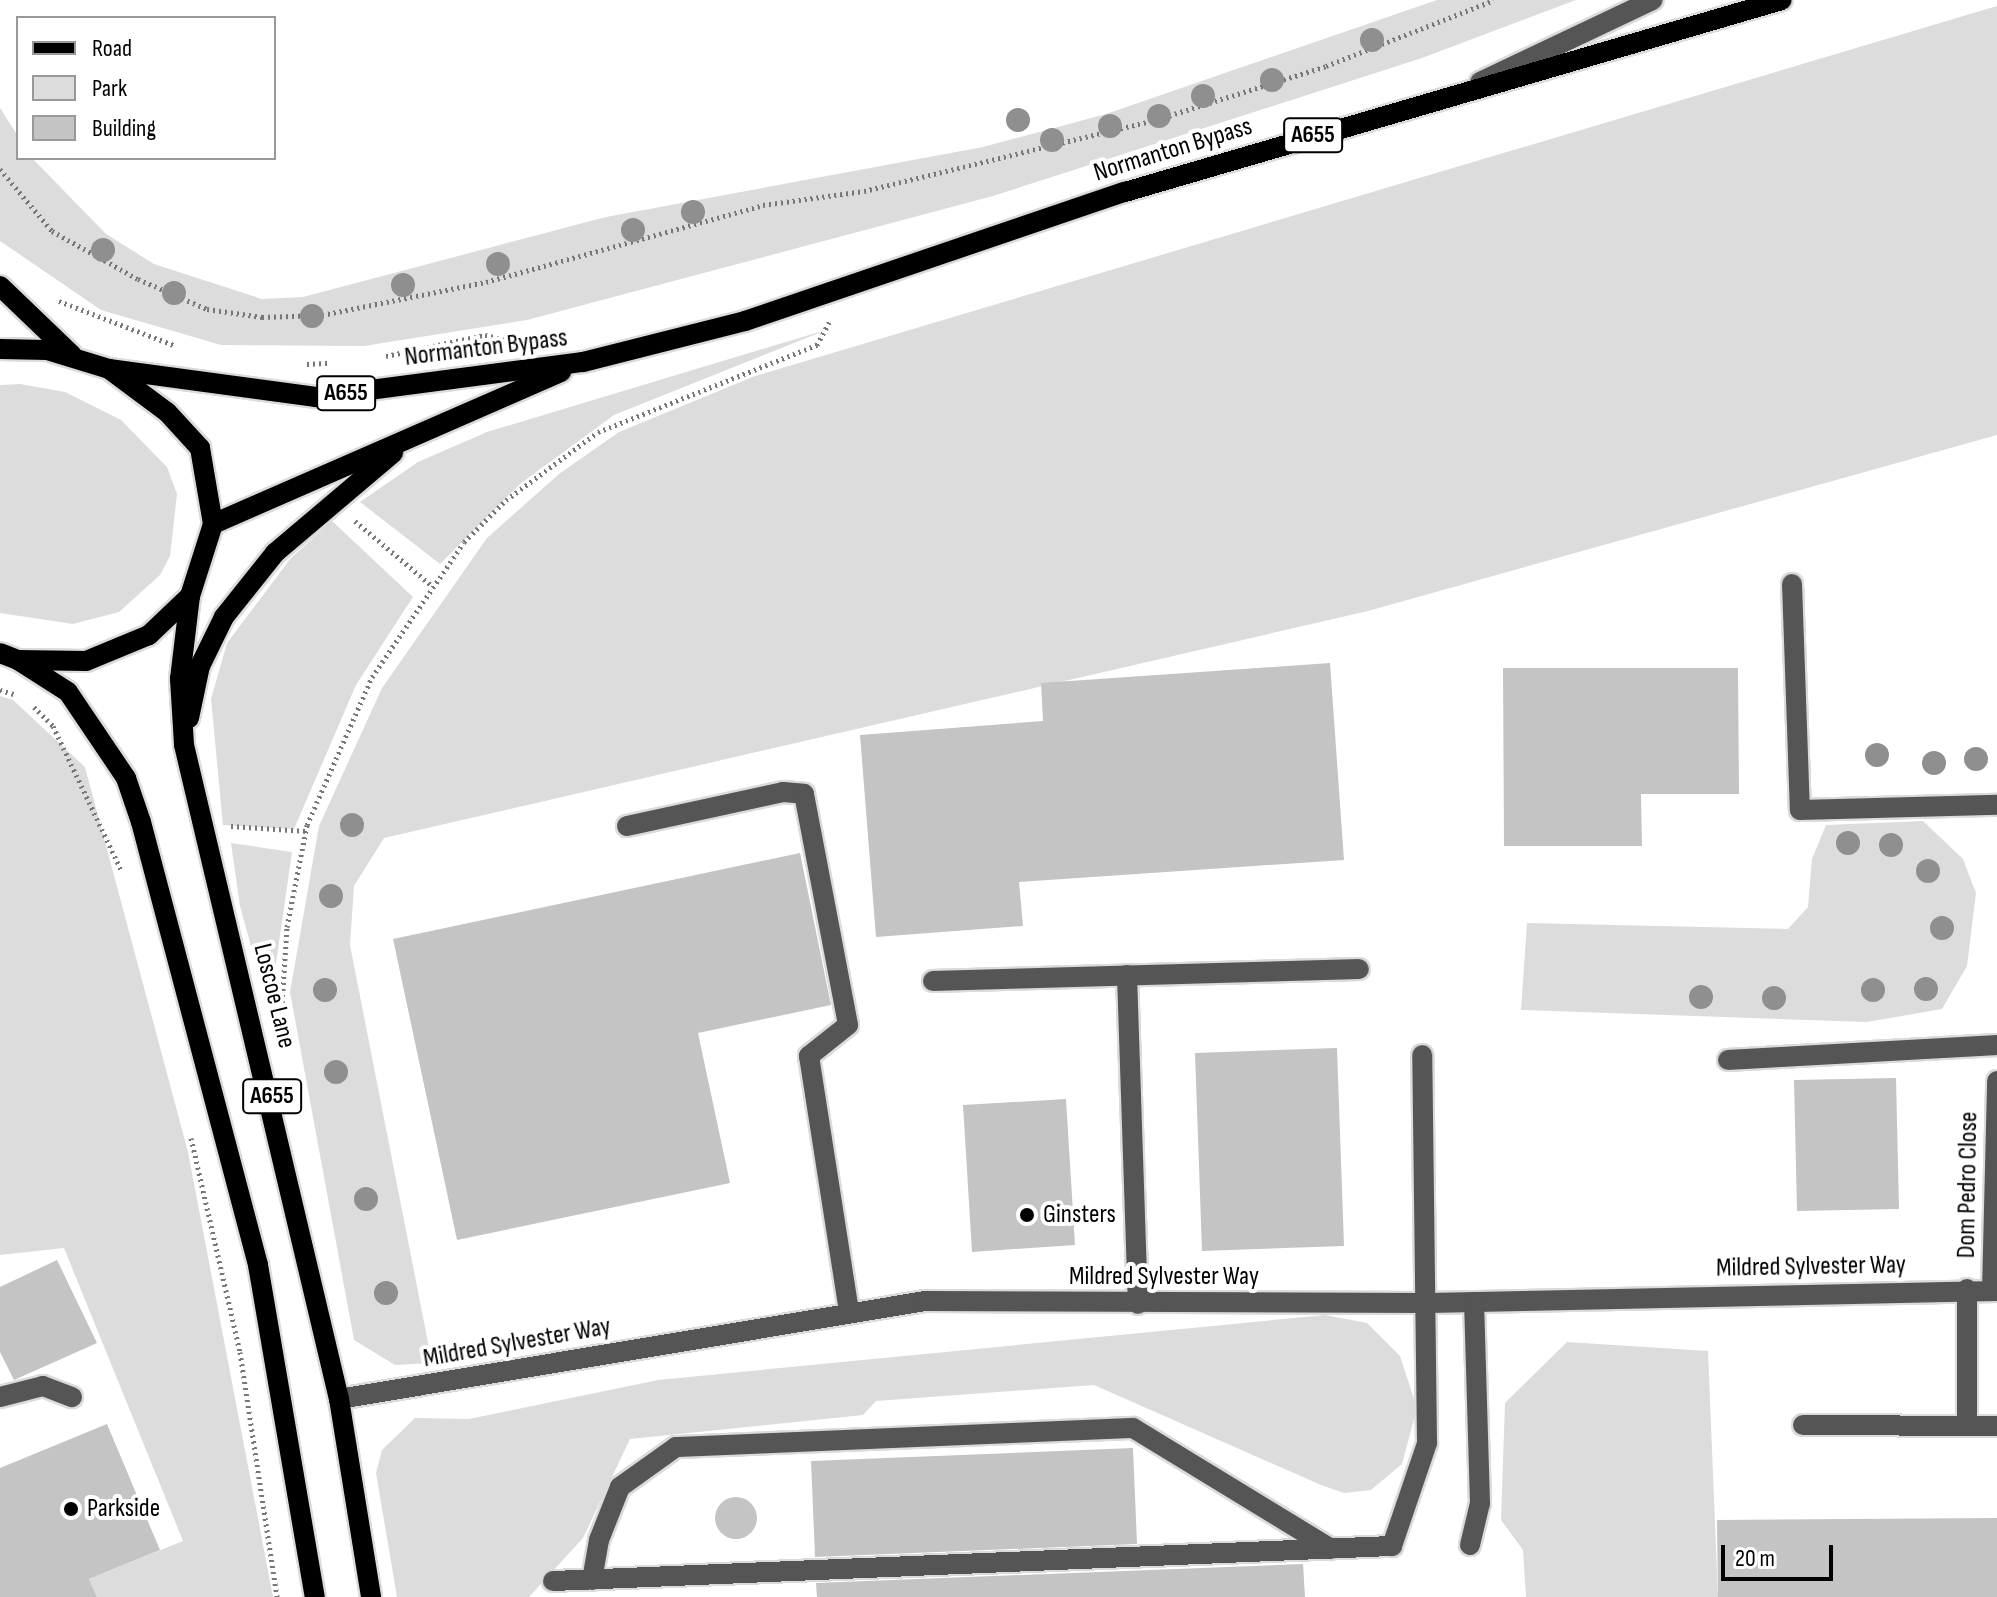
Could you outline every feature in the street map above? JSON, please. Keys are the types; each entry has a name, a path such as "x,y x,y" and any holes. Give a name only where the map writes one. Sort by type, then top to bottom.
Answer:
{"main road":[{"name":"Normanton Bypass","path":"109,369 316,397 583,362 745,321 1125,192 1466,89 1782,0"},
{"path":"0,286 76,358"},
{"path":"0,349 47,350 109,369 167,412 200,448 213,524"},
{"name":"Normanton Bypass","path":"213,524 583,362"},
{"name":"A655","path":"184,745 200,666 224,617 275,553 331,501 415,435"},
{"name":"Loscoe Lane","path":"213,524 190,596 180,679 184,745 339,1399 371,1597"},
{"path":"9,656 86,661 149,635 190,596"},
{"name":"A655","path":"9,656 68,692 126,778 141,822 258,1265 315,1597"}],"street":[{"path":"1466,89 1653,0"},
{"path":"1792,584 1800,810 1997,805"},
{"path":"627,826 783,792 804,794 848,1025 809,1056 849,1310"},
{"path":"933,981 1359,969"},
{"path":"1127,975 1138,1304"},
{"path":"1728,1060 1997,1045"},
{"path":"553,1581 1392,1546 1405,1519 1427,1443 1429,1303 1422,1055"},
{"name":"Dom Pedro Close","path":"1994,1291 1997,1081"},
{"path":"1967,1289 1967,1426"},
{"name":"Mildred Sylvester Way","path":"339,1399 849,1310 925,1301 1429,1303 1967,1289 1994,1291"},
{"path":"1470,1545 1480,1503 1474,1302"},
{"path":"0,1397 43,1386 72,1397"},
{"path":"1803,1425 1997,1426"},
{"path":"592,1580 599,1540 620,1487 676,1447 1133,1428 1331,1549"}],"path":[{"path":"0,169 52,231 138,279 207,309 262,317 322,315 486,282 763,205 864,191 1152,121 1326,66 1494,0"},
{"path":"43,294 124,330 193,351"},
{"path":"372,359 485,335 513,342"},
{"path":"280,1035 287,927 307,825 366,688 431,585 506,500 598,432 817,345"},
{"path":"295,365 343,362"},
{"path":"331,501 431,585"},
{"path":"0,690 24,698 53,726 124,877"},
{"path":"187,1120 240,1352 277,1597"}],"green space":[{"path":"1437,0 1576,0 1422,58 993,196 527,320 364,346 221,345 101,310 0,241 0,108 16,133 16,160 34,160 106,234 154,264 262,299 303,297 606,217 983,147 1106,114"},
{"path":"1997,6 1997,435 1368,611 384,838 354,886 350,945 432,1363 395,1365 354,1340 290,992 319,826 382,688 487,538 559,474 619,432 755,376"},
{"path":"829,329 614,415 520,484 440,564 360,502 418,462 487,432"},
{"path":"20,384 65,392 121,420 167,467 177,494 170,556 160,575 119,612 73,624 0,613 0,385"},
{"path":"332,521 413,597 356,685 294,829 223,825 211,699 227,643 291,558"},
{"path":"0,696 13,700 85,767 188,1152 273,1597 97,1597 89,1579 183,1541 64,1248 0,1255"},
{"path":"1923,821 1963,859 1976,893 1967,966 1942,1009 1867,1022 1521,1010 1527,923 1788,929 1808,907 1812,859 1826,825"},
{"path":"231,843 292,852 269,1012 240,906"},
{"path":"1325,1315 1367,1323 1400,1356 1417,1408 1402,1464 1371,1490 1344,1493 1321,1485 1094,1385 876,1401 863,1415 630,1439 583,1538 529,1597 397,1597 376,1473 382,1450 415,1418 469,1419 658,1380"},
{"path":"1567,1342 1708,1351 1718,1597 1526,1597 1523,1550 1501,1520 1505,1403"}],"building":[{"path":"1330,663 1344,860 1019,882 1023,926 876,937 860,735 1043,721 1041,683"},
{"path":"1503,668 1738,668 1739,794 1641,794 1642,846 1504,846"},
{"path":"800,853 831,1005 698,1033 730,1183 457,1240 393,939"},
{"path":"1337,1048 1344,1246 1202,1251 1195,1053"},
{"path":"1896,1078 1899,1209 1797,1211 1794,1080"},
{"path":"1066,1099 1075,1245 972,1252 963,1105"},
{"path":"57,1260 97,1343 14,1380 0,1352 0,1287"},
{"name":"Parkside","path":"107,1424 160,1550 89,1579 97,1597 0,1597 0,1468"},
{"path":"1133,1448 1137,1544 815,1557 811,1461"},
{"path":"736,1497 751,1503 757,1518 751,1533 736,1539 721,1533 715,1518 721,1503"},
{"path":"1997,1518 1997,1597 1718,1597 1717,1520"},
{"path":"1303,1564 1305,1597 817,1597 816,1583"}],"place":[{"name":"Ginsters","path":"1027,1215"},
{"name":"Parkside","path":"71,1509"}]}
